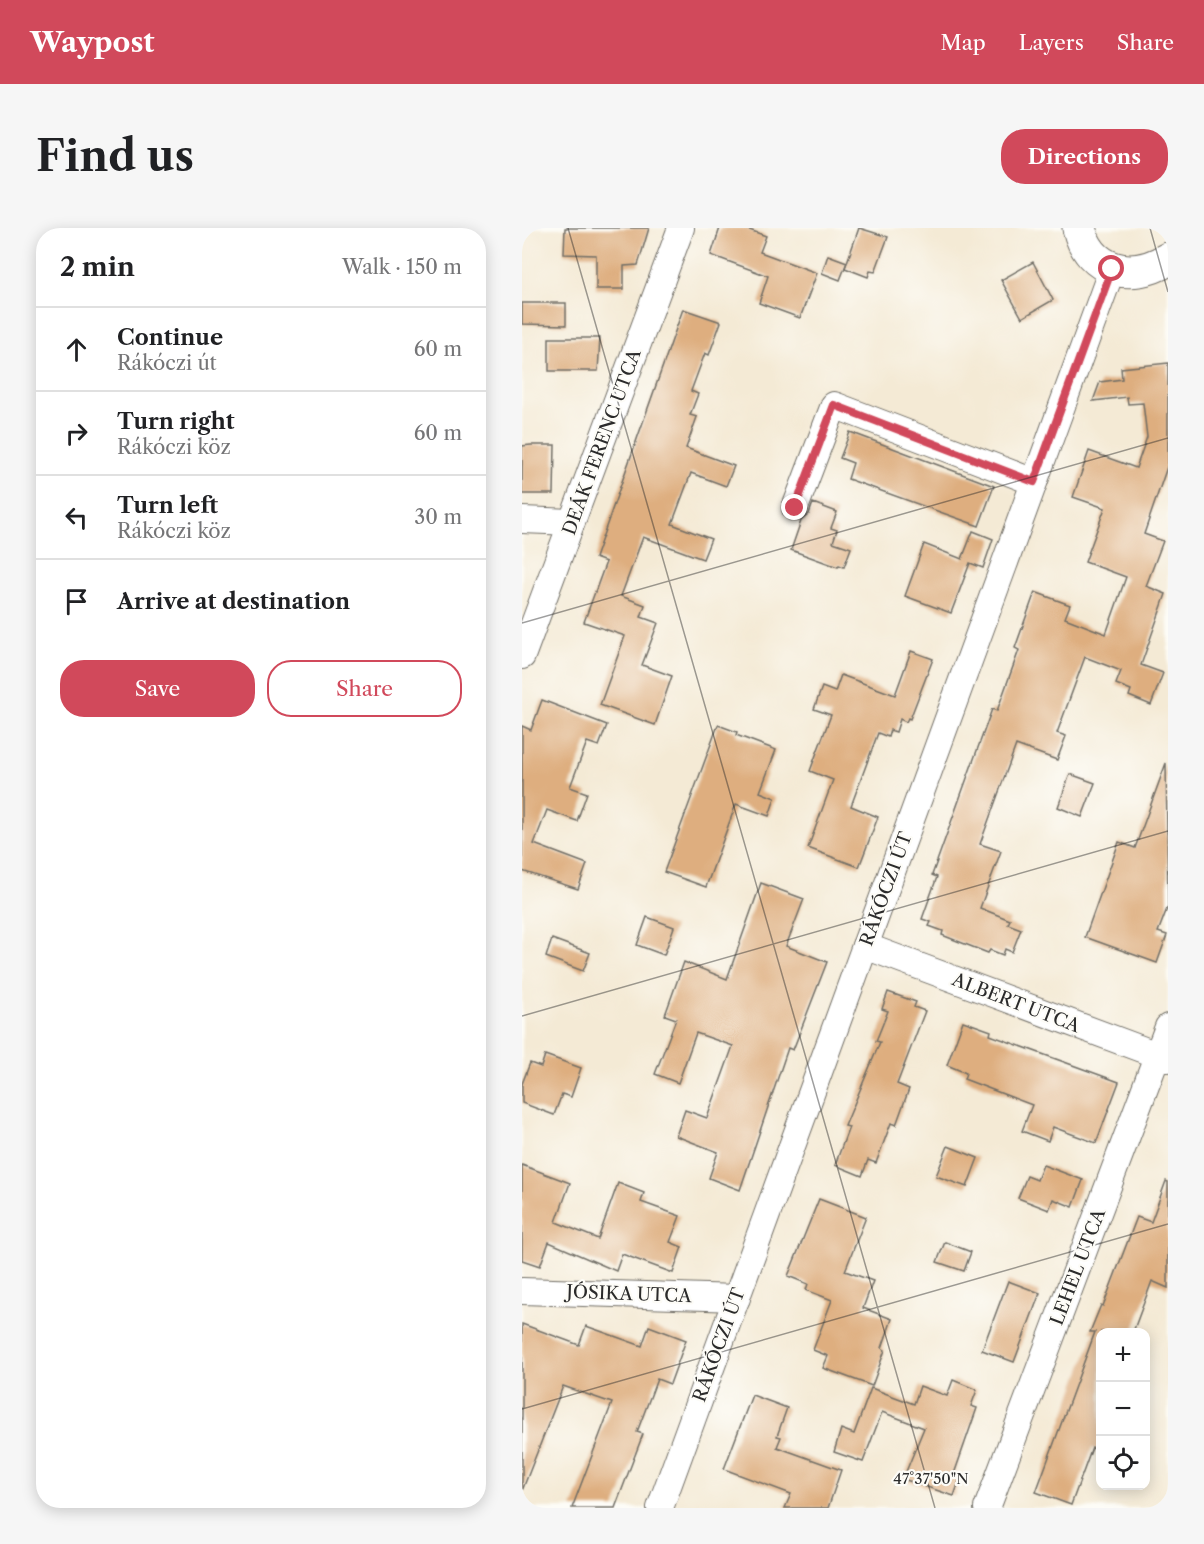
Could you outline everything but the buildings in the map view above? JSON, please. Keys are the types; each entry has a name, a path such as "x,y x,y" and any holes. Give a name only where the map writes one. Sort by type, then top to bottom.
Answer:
{"street":[{"name":"DEÁK FERENC UTCA","path":"522,656 681,228"},
{"path":"1079,228 1088,249 1112,269 1127,272 1164,271"},
{"name":"RÁKÓCZI ÚT","path":"660,1508 1112,269"},
{"path":"795,508 834,405 1034,482"},
{"path":"522,520 572,522"},
{"name":"ALBERT UTCA","path":"865,946 1163,1057"},
{"name":"LEHEL UTCA","path":"987,1508 1163,1057 1168,1027"},
{"name":"JÓSIKA UTCA","path":"522,1291 737,1298"}],"route":[{"path":"795,508 834,405 1034,482 1112,269"}]}
